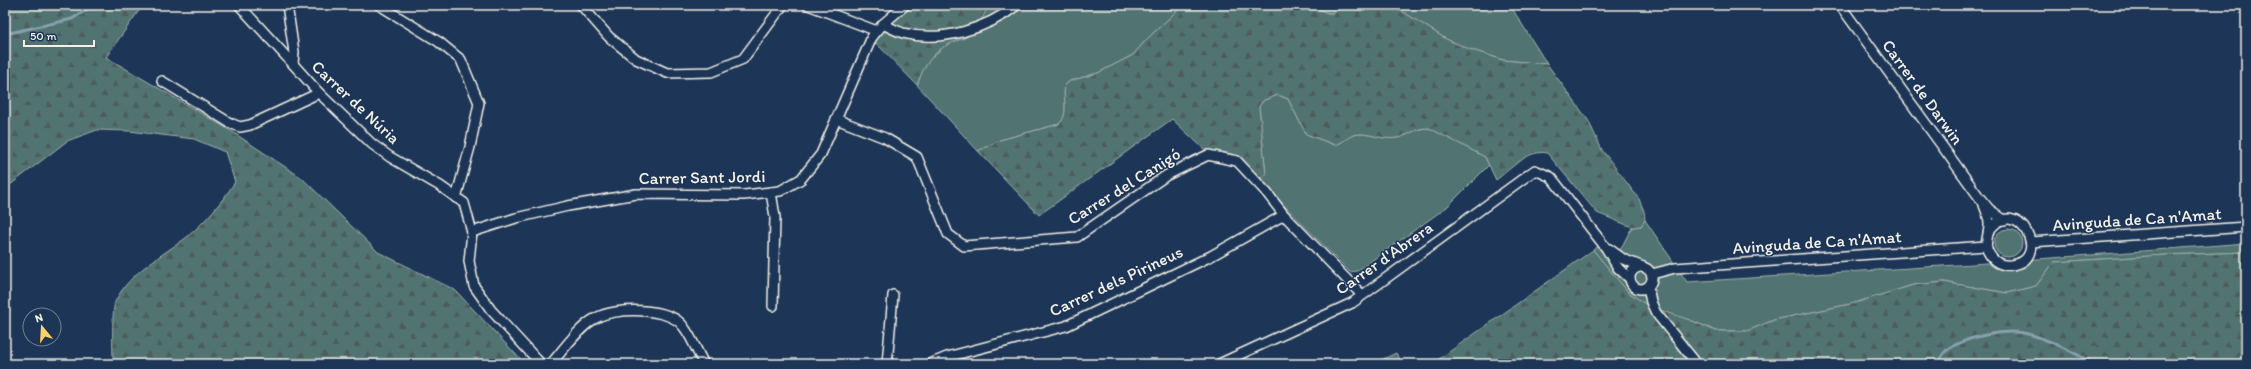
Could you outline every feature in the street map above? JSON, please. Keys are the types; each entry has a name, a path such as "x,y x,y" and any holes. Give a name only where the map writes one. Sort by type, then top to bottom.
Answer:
{"street":[{"path":"239,5 292,64"},
{"name":"Carrer de Núria","path":"287,5 294,52 292,64 319,93 372,144 390,157 440,186 464,203 472,232"},
{"path":"379,5 439,42 461,60 478,103 470,147 456,198"},
{"path":"581,5 609,37 636,59 667,73 711,72 743,58 783,5"},
{"path":"808,5 880,28 915,35 946,35 985,24 1018,5"},
{"name":"Carrer Sant Jordi","path":"472,232 560,208 636,194 744,196 780,191 801,179 821,154 872,37 905,5"},
{"name":"Carrer de Darwin","path":"1840,5 1979,197 1989,209 2004,220"},
{"path":"162,81 230,123 240,126 250,125 319,93"},
{"name":"Carrer del Canigó","path":"836,119 885,138 918,157 948,234 964,246 1078,237 1167,175 1208,155 1237,161 1267,193 1284,215 1362,295"},
{"name":"Carrer d'Abrera","path":"1219,364 1352,303 1535,170 1551,177 1606,248"},
{"path":"771,192 775,217 773,306"},
{"name":"Carrer de Darwin","path":"1979,197 1990,222 1988,232"},
{"name":"Carrer dels Pirineus","path":"930,364 947,356 1066,326 1210,256 1284,215"},
{"path":"2004,220 2014,221 2022,225 2028,232 2031,242 2026,256 2019,262 2010,265 1996,262 1989,255 1986,246 1988,232 1995,224 2004,220"},
{"name":"Avinguda de Ca n'Amat","path":"2031,242 2246,227"},
{"path":"472,232 469,261 474,286 491,310 541,364"},
{"name":"Avinguda de Ca n'Amat","path":"1652,274 1675,268 1986,246"},
{"path":"1606,248 1623,259 1648,269 1652,274 1652,281 1645,288 1645,296 1651,302 1656,313 1697,364"},
{"path":"1606,248 1618,268 1630,278 1635,287 1645,288"},
{"path":"1630,278 1633,269 1643,267"},
{"path":"887,364 893,295"},
{"path":"551,364 569,342 596,318 620,311 644,310 667,316 683,325 704,364"}],"green space":[{"path":"5,5 143,5 106,57 231,131 302,178 378,252 455,290 525,364 113,364 113,312 116,300 122,290 138,272 187,237 201,224 225,197 235,182 225,152 194,139 129,131 97,130 67,141 5,189"},
{"path":"910,5 989,5 979,24 971,34 945,46 934,55 922,72 917,85 875,42 881,32"},
{"path":"989,5 1183,5 1147,39 1133,55 1098,73 1070,81 1065,85 1065,110 1059,124 1000,140 978,151 917,85 922,72 930,59 944,46 972,33"},
{"path":"1183,5 1311,5 1327,13 1334,13 1345,5 1386,5 1405,13 1446,39 1469,49 1503,60 1547,64 1588,120 1602,150 1639,199 1644,211 1645,220 1641,226 1632,227 1597,213 1547,153 1533,154 1526,157 1496,180 1485,157 1429,128 1417,130 1395,138 1357,134 1335,145 1306,134 1288,99 1278,95 1264,100 1259,106 1266,175 1258,179 1236,157 1224,152 1206,151 1172,119 1039,215 978,151 1000,140 1059,124 1065,111 1065,85 1070,81 1098,73 1133,55 1147,39"},
{"path":"1311,5 1345,5 1337,11 1324,12"},
{"path":"1386,5 1510,5 1547,64 1503,60 1469,49 1446,39 1405,13"},
{"path":"1278,95 1288,99 1306,134 1335,145 1357,134 1395,138 1417,130 1430,128 1485,157 1489,165 1447,207 1357,271 1350,272 1258,179 1266,175 1259,106 1264,100"},
{"path":"1645,220 1687,282 1973,264 2246,243 2246,252 2054,262 2036,286 2007,293 1944,282 1913,285 1855,303 1774,320 1747,331 1716,331 1690,320 1654,310 1628,292 1593,250 1607,240 1619,252 1632,227 1641,226"},
{"path":"2008,229 2018,233 2022,243 2018,253 2008,257 1998,253 1994,243 1998,233"},
{"path":"1593,250 1628,292 1654,310 1660,310 1690,320 1716,331 1747,331 1774,320 1855,303 1913,285 1944,282 2007,293 2036,286 2054,262 2246,252 2246,364 1432,364"},
{"path":"1396,353 1403,364 1373,364"}],"waterway":[{"path":"5,34 72,19 94,5"},
{"path":"1938,364 1945,352 1954,346 1974,338 2009,332 2019,332 2045,340 2095,364"},
{"path":"1515,364 1544,362 1561,364"}]}
